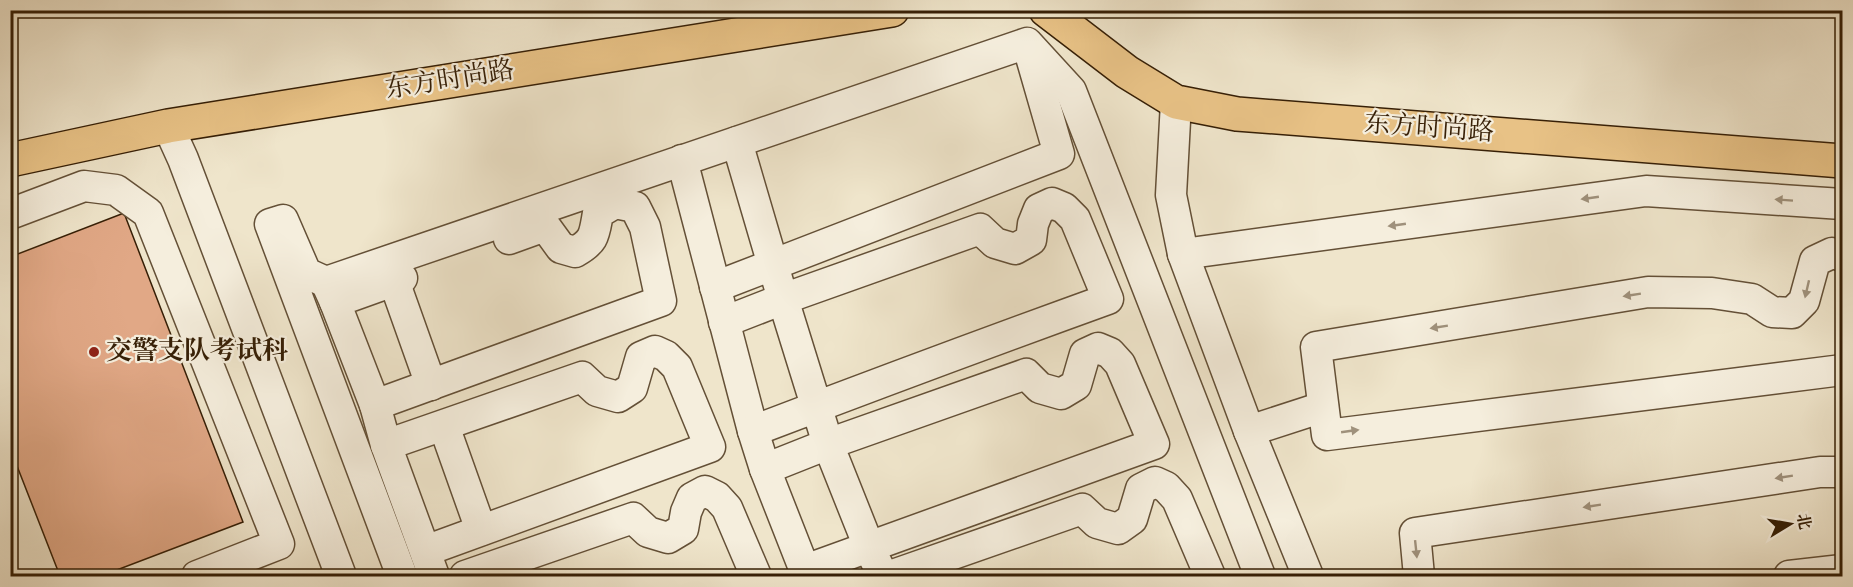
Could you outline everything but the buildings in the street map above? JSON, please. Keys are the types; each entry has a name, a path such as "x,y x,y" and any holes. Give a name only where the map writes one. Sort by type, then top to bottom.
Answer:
{"main road":[{"name":"东方时尚路","path":"10,160 168,126 892,10"},
{"name":"东方时尚路","path":"1046,10 1127,72 1176,102 1237,114 1842,161"}],"lane":[{"path":"330,292 682,160 1027,43"},
{"path":"715,287 1059,154 1027,43"},
{"path":"1027,43 1071,91 1260,576"},
{"path":"1176,102 1171,195 1183,254 1249,430 1308,576"},
{"path":"168,126 187,170 341,576"},
{"path":"737,142 828,444 869,548 883,576"},
{"path":"682,160 753,431 765,470 806,573 1154,444 1120,364 1110,352 1098,348 1085,354 1076,385 1061,394 1040,388 1026,374 828,444 765,470"},
{"path":"10,214 84,186 116,190 148,213 279,544 196,576"},
{"path":"1183,254 1646,191 1842,204"},
{"path":"330,292 394,280 545,226 561,248 575,252 589,244 598,213 615,203 635,207 645,227 661,301 375,405"},
{"path":"724,322 980,229 995,243 1015,249 1031,240 1033,224 1039,209 1052,203 1064,208 1075,219 1108,299 753,431"},
{"path":"386,445 582,377 597,391 618,397 632,388 641,357 655,351 666,356 677,367 710,447 481,530 429,564 386,445 375,405 330,292 306,273 283,220 270,224 402,576"},
{"path":"1842,256 1832,254 1815,261 1804,301 1792,313 1772,312 1752,299 1712,292 1648,292 1316,347 1327,435 1842,370"},
{"path":"394,280 431,385"},
{"path":"1249,430 1323,408"},
{"path":"444,426 481,530"},
{"path":"1419,576 1415,533 1808,474 1842,472"},
{"path":"890,576 1082,509 1097,523 1118,529 1132,519 1141,489 1155,482 1166,487 1177,499 1210,576"},
{"path":"465,576 496,572 633,518 648,532 668,538 683,529 686,512 692,498 705,491 717,497 727,508 756,576"},
{"path":"1789,576 1842,570"}],"place":[{"name":"交警支队考试科","path":"94,352"}]}
